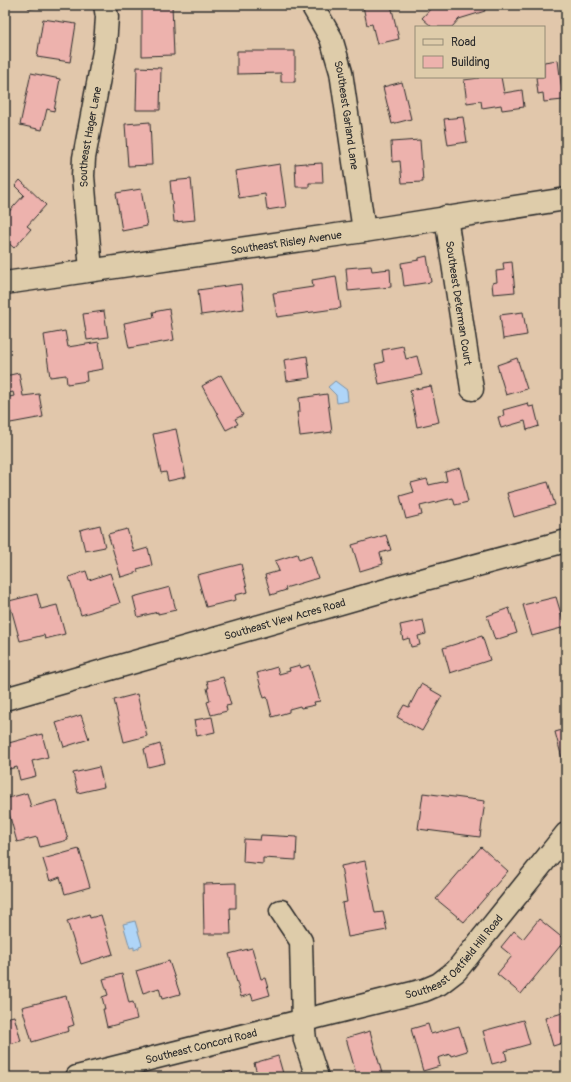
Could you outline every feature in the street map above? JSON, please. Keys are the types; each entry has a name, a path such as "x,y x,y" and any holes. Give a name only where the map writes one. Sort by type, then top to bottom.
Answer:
{"street":[{"name":"Southeast Hager Lane","path":"91,270 83,176 84,158 105,46 107,17 105,5"},
{"name":"Southeast Garland Lane","path":"312,5 332,38 337,55 346,98 364,231"},
{"name":"Southeast Risley Avenue","path":"5,283 364,231 566,199"},
{"name":"Southeast Determan Court","path":"446,217 472,389"},
{"name":"Southeast View Acres Road","path":"5,699 407,584 566,541"},
{"name":"Southeast Oatfield Hill Road","path":"303,1021 425,990 439,984 456,972 566,834"},
{"path":"281,911 301,941 303,1021 305,1040 317,1077"},
{"name":"Southeast Concord Road","path":"87,1076 303,1021"}],"water":[{"path":"335,381 347,390 348,401 337,403 336,395 328,387"},
{"path":"135,921 142,945 134,950 134,947 130,948 123,924"}],"building":[{"path":"28,5 47,5 29,9"},
{"path":"142,5 172,5 174,55 142,56"},
{"path":"391,5 399,39 377,44 372,24 367,25 363,6"},
{"path":"434,5 483,5 485,11 459,19 453,26 431,26 422,18"},
{"path":"43,19 76,24 70,62 37,57"},
{"path":"237,51 295,51 295,82 281,82 281,73 237,74"},
{"path":"558,60 563,100 544,102 543,93 538,94 536,78 545,78 545,62"},
{"path":"137,67 161,68 160,110 136,110"},
{"path":"31,73 60,79 54,111 47,109 42,130 20,125"},
{"path":"501,78 504,93 522,90 524,107 502,110 501,105 482,108 481,101 467,103 464,80"},
{"path":"402,82 411,119 392,124 383,87"},
{"path":"463,117 467,142 448,145 444,119"},
{"path":"150,122 152,165 128,166 125,124"},
{"path":"420,140 423,182 402,183 400,161 392,162 391,142"},
{"path":"322,163 323,183 309,183 309,187 296,187 295,164"},
{"path":"280,164 286,207 267,210 265,194 239,198 235,171"},
{"path":"191,179 195,220 174,222 170,181"},
{"path":"20,180 46,205 27,226 31,229 14,248 5,240 5,234 7,232 5,229 5,216 24,195 15,186"},
{"path":"141,189 147,226 122,231 116,193"},
{"path":"427,256 431,282 404,286 401,263 419,260 419,258"},
{"path":"512,262 515,292 493,294 492,283 497,282 496,271 504,270 503,263"},
{"path":"371,266 372,271 390,269 391,287 348,291 346,268"},
{"path":"336,276 341,308 277,317 273,293 313,287 312,280"},
{"path":"241,284 244,309 201,315 198,290"},
{"path":"169,309 174,340 129,348 124,323 154,317 153,312"},
{"path":"104,311 108,337 87,340 83,314"},
{"path":"523,312 527,335 503,339 500,315"},
{"path":"65,331 68,347 99,342 103,369 86,372 87,381 67,384 66,375 50,377 44,335"},
{"path":"403,346 406,359 417,356 422,375 379,384 375,364 384,362 382,350"},
{"path":"307,356 310,378 287,381 284,360"},
{"path":"517,358 527,389 506,395 497,365"},
{"path":"19,373 23,396 39,394 43,417 5,424 5,398 14,396 13,392 5,394 5,376"},
{"path":"221,375 243,415 235,419 238,424 226,430 202,386"},
{"path":"431,386 439,422 417,427 410,390"},
{"path":"327,394 332,432 300,436 297,412 300,412 299,398"},
{"path":"528,403 529,407 534,406 539,426 527,430 525,421 501,428 498,417 504,416 503,410"},
{"path":"176,429 186,477 168,481 166,472 161,473 153,434"},
{"path":"460,468 468,502 455,505 453,498 420,506 422,515 406,519 400,496 414,492 411,483 427,479 429,485 447,481 445,472"},
{"path":"548,482 555,505 514,517 507,493"},
{"path":"100,525 105,547 85,551 80,530"},
{"path":"127,529 134,552 148,548 152,565 137,569 138,572 121,577 108,534"},
{"path":"386,535 391,550 380,553 383,564 360,571 352,545"},
{"path":"297,554 299,560 311,556 318,578 285,588 286,590 271,595 265,575 279,571 275,561"},
{"path":"241,564 248,592 235,595 236,600 206,607 197,575"},
{"path":"86,571 89,580 110,573 120,603 81,615 69,577"},
{"path":"170,587 176,610 158,614 158,612 138,617 133,597"},
{"path":"37,594 41,609 57,605 65,634 45,639 44,635 20,641 9,601"},
{"path":"556,597 565,627 532,636 523,605"},
{"path":"509,608 517,633 495,640 487,616"},
{"path":"423,620 426,634 418,636 420,645 411,647 409,638 403,640 400,625"},
{"path":"482,636 490,660 450,673 443,648"},
{"path":"300,665 301,668 309,665 320,701 314,702 315,705 301,708 300,706 289,709 289,712 272,717 267,697 264,698 257,673 277,667 279,674 290,671 289,668"},
{"path":"223,677 231,705 226,706 227,711 211,715 207,702 210,701 207,681"},
{"path":"421,684 442,696 422,731 397,717 404,705 409,707"},
{"path":"137,694 147,736 124,742 114,700"},
{"path":"81,715 89,739 64,747 56,723"},
{"path":"212,717 215,732 197,736 194,720"},
{"path":"566,729 566,773 555,732"},
{"path":"42,734 48,757 32,761 36,776 20,780 17,767 5,770 5,744"},
{"path":"160,744 165,763 148,767 144,749"},
{"path":"99,767 104,787 78,793 73,773"},
{"path":"27,793 31,807 57,800 68,840 40,847 37,837 17,842 5,799"},
{"path":"423,793 485,801 480,837 418,829"},
{"path":"261,835 297,837 296,860 263,858 263,864 243,862 244,839 260,840"},
{"path":"481,847 508,871 464,922 436,899"},
{"path":"79,849 90,887 65,894 60,877 50,881 43,859"},
{"path":"365,861 375,913 383,912 387,930 348,937 342,903 347,902 341,866"},
{"path":"236,883 236,908 230,908 231,934 204,934 203,884"},
{"path":"89,914 90,918 101,915 113,954 81,964 67,921"},
{"path":"539,919 565,940 521,994 497,974 512,956 501,947 514,931 523,939"},
{"path":"252,948 261,979 265,978 270,995 253,1000 251,994 241,997 229,954"},
{"path":"169,961 180,994 162,999 159,988 143,993 136,971"},
{"path":"122,974 129,1003 133,1002 137,1019 107,1027 102,997 108,995 103,979"},
{"path":"66,996 74,1025 68,1027 69,1031 32,1042 22,1007"},
{"path":"566,1012 566,1042 553,1046 545,1018"},
{"path":"14,1016 21,1041 5,1045 5,1018"},
{"path":"523,1020 530,1044 505,1051 507,1060 492,1064 483,1031"},
{"path":"428,1024 431,1034 459,1026 467,1051 438,1058 440,1066 423,1071 411,1029"},
{"path":"370,1031 383,1077 357,1077 346,1038"},
{"path":"278,1056 284,1077 258,1077 254,1063"},
{"path":"232,1071 234,1077 217,1077 217,1076"}]}
